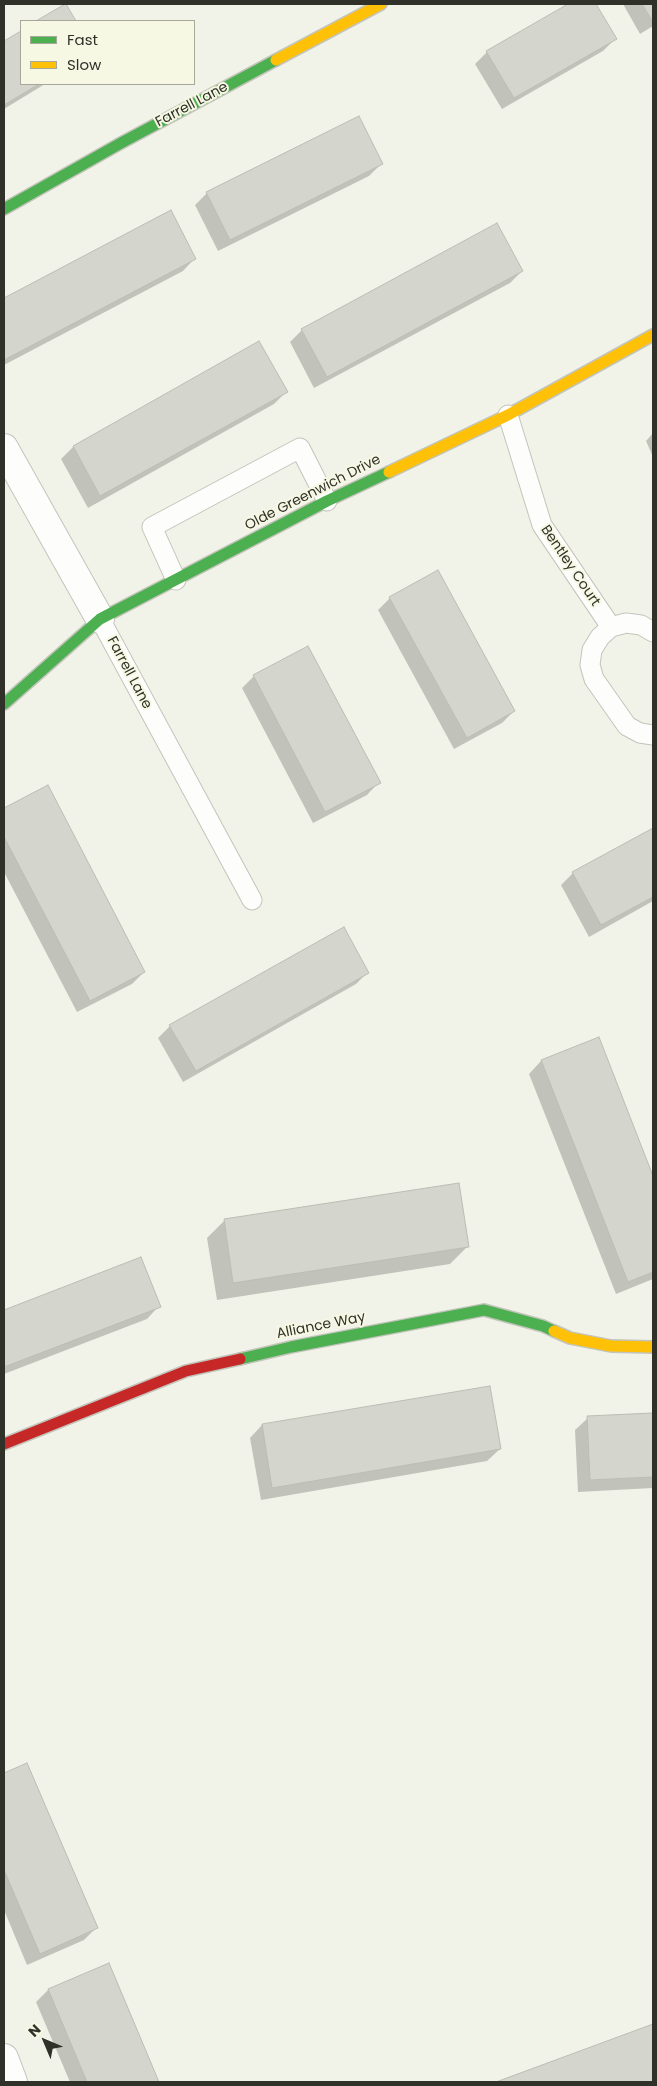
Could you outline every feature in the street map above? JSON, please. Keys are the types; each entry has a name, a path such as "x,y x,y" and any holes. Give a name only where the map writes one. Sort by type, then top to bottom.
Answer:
{"street":[{"name":"Farrell Lane","path":"4,209 121,143 381,4"},
{"name":"Olde Greenwich Drive","path":"4,704 100,619 327,501 508,415 653,335"},
{"name":"Farrell Lane","path":"4,448 100,619"},
{"name":"Alliance Way","path":"4,1444 186,1371 291,1347 484,1310 543,1326 570,1338 612,1346 653,1347"},
{"path":"4,2058 13,2082"}],"lane":[{"name":"Bentley Court","path":"508,415 542,526 612,627"},
{"path":"176,580 152,527 300,448 327,501"},
{"name":"Farrell Lane","path":"100,619 252,900"},
{"path":"653,632 641,625 626,623 612,627 600,637 592,650 590,665 594,679 626,726 640,733 653,735"}],"building":[{"path":"65,4 75,20 38,20"},
{"path":"568,4 596,4 617,39 514,98 486,51"},
{"path":"642,4 653,4 653,22"},
{"path":"20,32 20,85 37,85 4,105 4,41"},
{"path":"359,116 383,164 230,240 206,192"},
{"path":"171,210 196,259 4,360 4,298"},
{"path":"497,223 523,271 327,377 301,329"},
{"path":"259,341 288,392 100,496 73,446"},
{"path":"438,570 515,711 467,738 389,597"},
{"path":"308,646 381,783 325,812 253,675"},
{"path":"48,785 145,972 90,1001 4,837 4,808"},
{"path":"653,828 653,897 601,925 572,872"},
{"path":"344,927 369,973 196,1071 169,1025"},
{"path":"599,1037 653,1176 653,1272 628,1282 541,1060"},
{"path":"459,1183 469,1247 233,1283 224,1219"},
{"path":"141,1257 161,1307 4,1367 4,1310"},
{"path":"490,1386 501,1449 272,1488 262,1424"},
{"path":"653,1413 653,1477 590,1480 587,1416"},
{"path":"27,1763 98,1928 40,1954 4,1870 4,1773"},
{"path":"109,1963 159,2082 87,2082 48,1989"},
{"path":"653,2024 653,2082 496,2082"}],"traffic: fast":[{"path":"4,209 121,143 276,60"},
{"path":"4,704 100,619 327,501 389,472"},
{"path":"240,1359 291,1347 484,1310 543,1326 554,1331"}],"traffic: slow":[{"path":"276,60 381,4"},
{"path":"389,472 508,415 653,335"},
{"path":"554,1331 570,1338 611,1346 653,1347"}],"traffic: jam":[{"path":"4,1444 186,1371 240,1359"}]}
